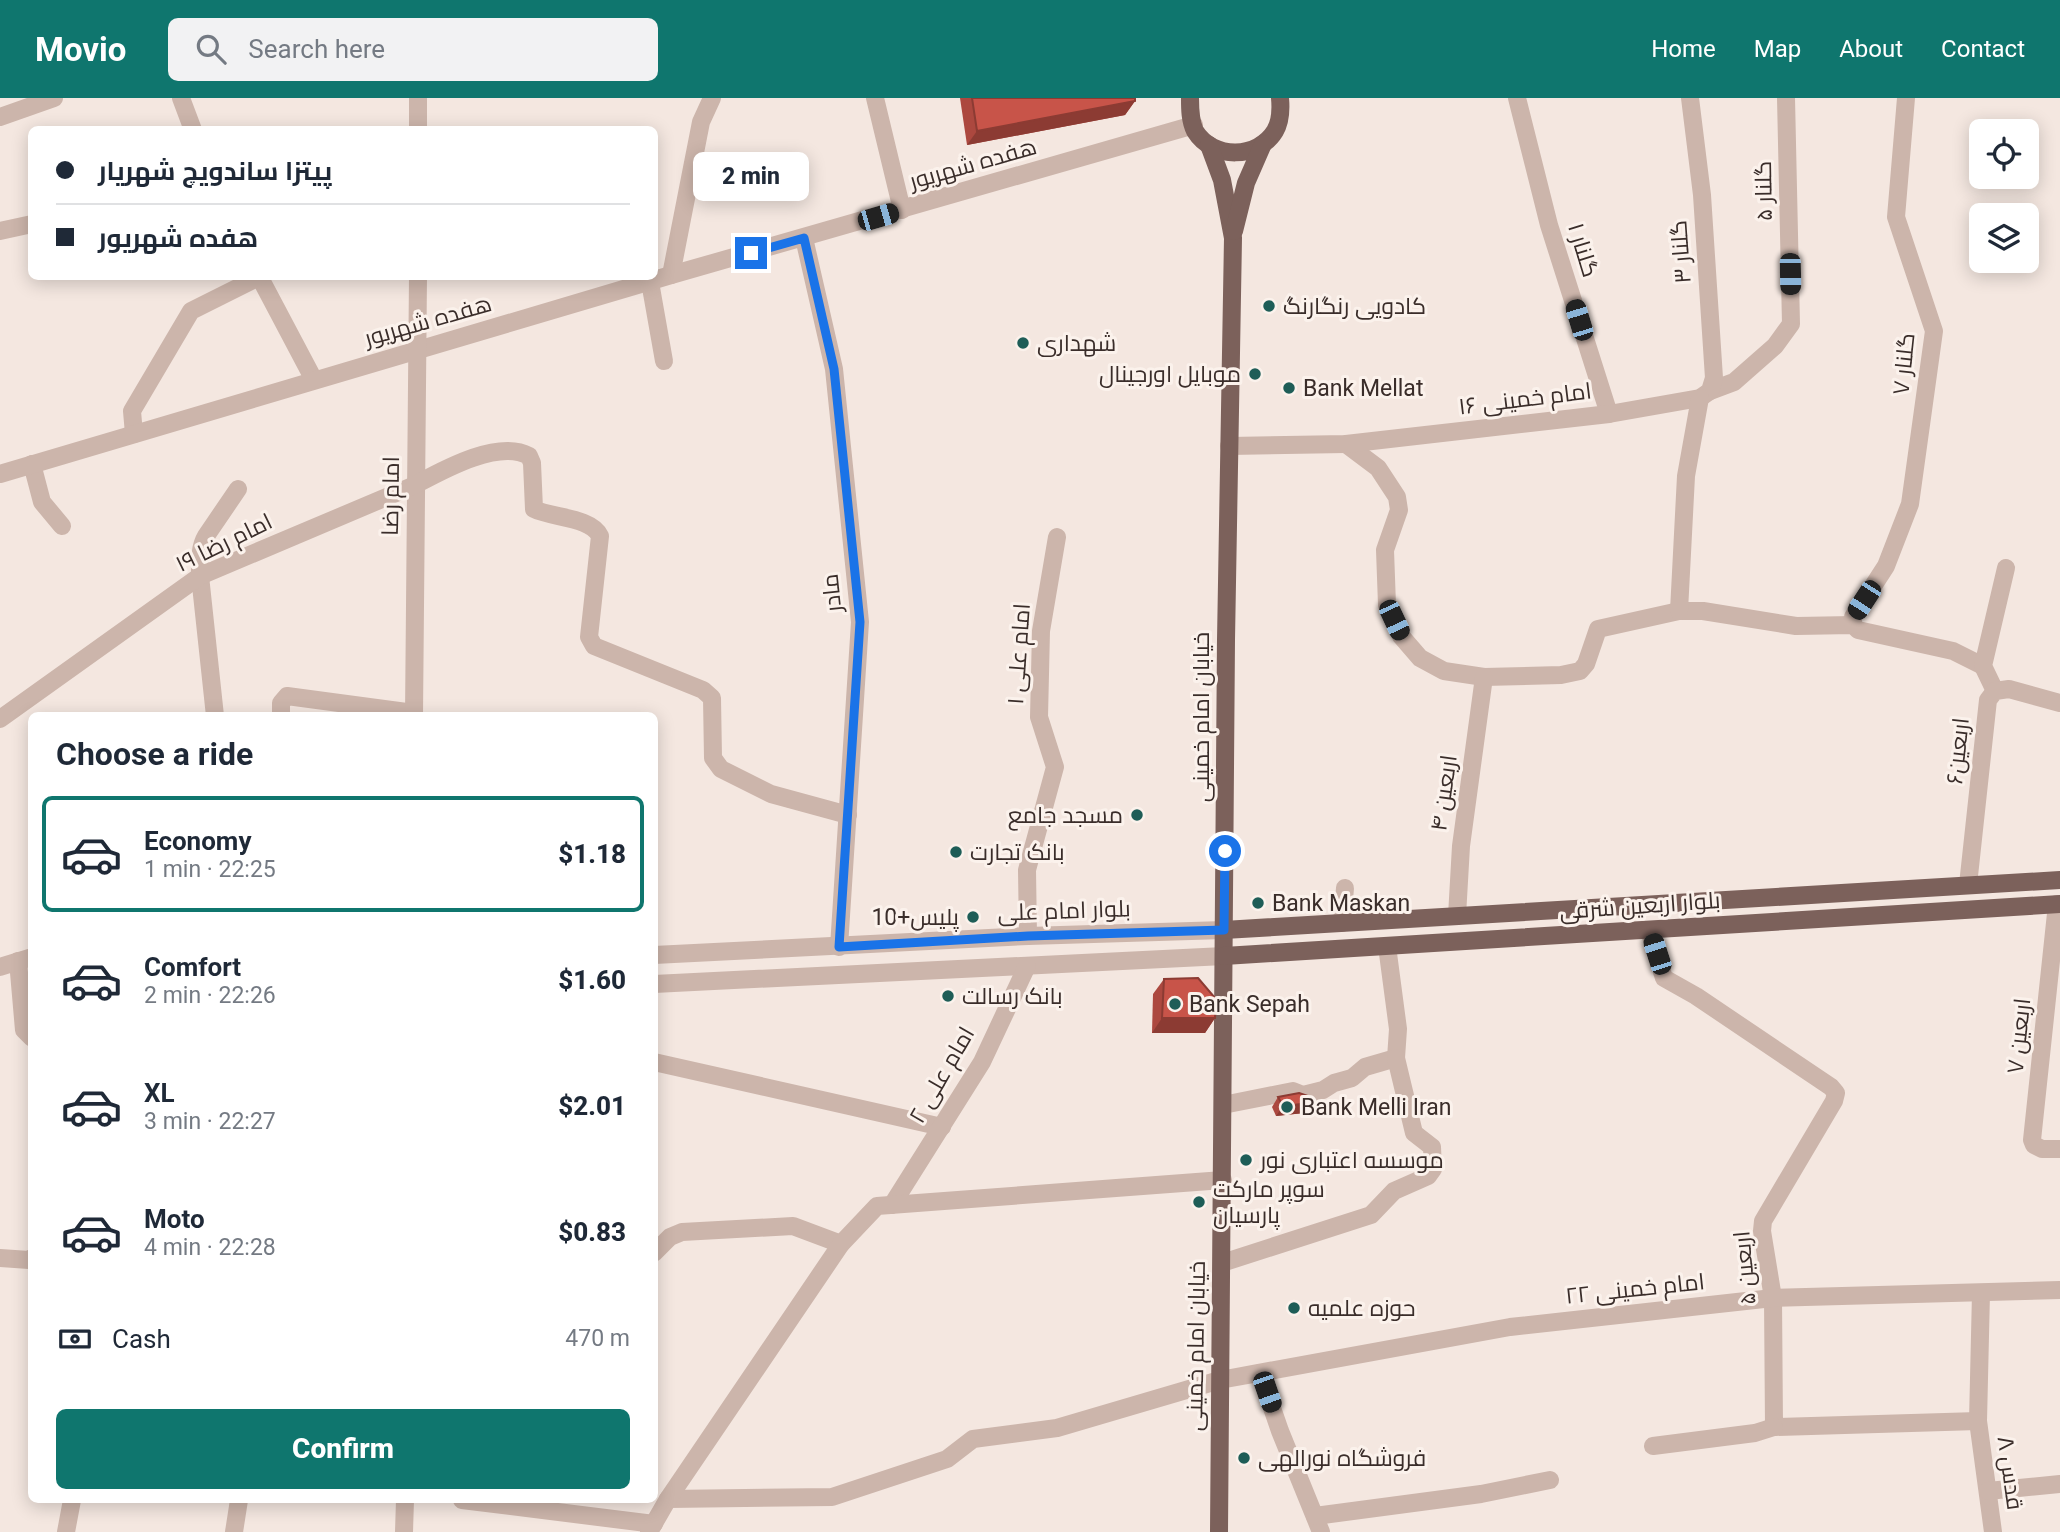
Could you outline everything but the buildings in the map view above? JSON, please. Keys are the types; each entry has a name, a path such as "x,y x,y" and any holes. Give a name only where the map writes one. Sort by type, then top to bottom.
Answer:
{"main road":[{"path":"1191,98 1190,113 1195,131 1209,145 1227,152 1247,152 1263,144"},
{"path":"1233,237 1246,183 1263,144 1276,130 1282,98"},
{"path":"1209,145 1222,180 1233,237"},
{"name":"خیابان امام خمینی","path":"1219,1532 1233,237"},
{"name":"بلوار اربعین شرقی","path":"1224,930 2060,880"},
{"name":"بلوار اربعین شرقی","path":"1224,956 2059,904"}],"street":[{"path":"0,117 54,98"},
{"path":"181,98 192,126"},
{"path":"418,98 418,126"},
{"path":"671,275 701,122 712,98"},
{"path":"875,98 902,209"},
{"name":"گلنار ۱","path":"1517,98 1549,225 1609,414"},
{"name":"گلنار ۳","path":"1679,611 1686,475 1705,394 1714,378 1703,195 1690,98"},
{"name":"گلنار ۵","path":"1786,98 1791,324"},
{"name":"گلنار ۷","path":"1853,625 1853,617 1886,566 1910,505 1934,331 1896,217 1906,98"},
{"name":"هفده شهریور","path":"658,279 1194,125"},
{"path":"0,231 28,225"},
{"name":"مادر","path":"804,238 834,369 860,622 839,947"},
{"path":"135,434 132,411 191,311 253,280"},
{"path":"261,280 314,380"},
{"name":"امام رضا","path":"414,712 418,280"},
{"name":"هفده شهریور","path":"0,474 656,280"},
{"path":"650,282 664,361"},
{"name":"امام خمینی ۱۶","path":"1229,446 1346,444 1609,414 1705,394 1734,382 1775,346 1791,324"},
{"path":"1346,444 1378,468 1398,497 1399,510 1385,550 1387,605 1401,636 1420,658 1444,671 1484,677 1561,675 1580,671 1591,654 1598,629 1679,611 1703,611 1796,626 1853,625 1858,630 1953,651 1983,666 1995,691 2009,689 2060,704"},
{"name":"امام رضا ۱۹","path":"0,719 200,576 415,485 439,472 490,452 515,452 529,456 532,463 534,509 585,523 597,530 600,536 589,637 594,646 703,690 712,698 713,758 721,769 771,794 848,815"},
{"path":"32,464 43,502 62,526"},
{"path":"215,712 200,576 202,543 238,489"},
{"name":"امام علی ۱","path":"1028,936 1027,870 1055,767 1039,717 1041,631 1057,537"},
{"path":"1983,666 2006,568"},
{"name":"اربعین ۴","path":"1457,916 1461,846 1484,677"},
{"name":"اربعین۶","path":"1968,885 1988,700 1995,691"},
{"path":"281,712 281,703 287,696 400,712"},
{"path":"1342,923 1345,888"},
{"name":"اربعین ۷","path":"2059,904 2032,1140 2034,1145 2042,1149 2060,1149"},
{"name":"بلوار امام علی","path":"658,955 1028,936 1224,930"},
{"name":"اربعین ۵","path":"1649,930 1664,978 1696,996 1836,1093 1834,1101 1763,1221 1762,1231 1773,1298 1774,1427"},
{"path":"1222,1263 1371,1215 1394,1191 1428,1176 1433,1169 1432,1147 1414,1133 1396,1058 1398,1029 1387,946"},
{"path":"658,984 1224,956"},
{"path":"0,967 25,959 24,1030 28,1034"},
{"name":"امام علی ۲","path":"892,1205 982,1062 1027,966"},
{"path":"1223,1105 1293,1091 1303,1095 1323,1090 1334,1083 1352,1078 1366,1067 1396,1058"},
{"path":"658,1063 942,1127"},
{"path":"482,1503 652,1528 668,1499 841,1244 877,1206 1223,1180"},
{"path":"658,1250 670,1237 682,1232 793,1226 841,1244"},
{"path":"0,1258 28,1260"},
{"name":"امام خمینی ۲۲","path":"668,1499 832,1497 947,1459 973,1439 1057,1428 1220,1380 1510,1327 1773,1298 2060,1290"},
{"name":"قدس ۸","path":"1981,1293 1978,1421 1993,1532"},
{"path":"1260,1373 1280,1431 1318,1524 1550,1480"},
{"path":"1653,1446 1755,1433 1774,1427 1978,1421"},
{"path":"1988,1491 2060,1484"},
{"path":"66,1532 71,1503"},
{"path":"234,1532 239,1503"},
{"path":"404,1532 405,1503"}],"place":[{"name":"کادویی رنگارنگ","path":"1269,306"},
{"name":"شهداری","path":"1023,343"},
{"name":"موبایل اورجینال","path":"1255,374"},
{"name":"Bank Mellat","path":"1289,388"},
{"name":"مسجد جامع","path":"1137,815"},
{"name":"بانک تجارت","path":"956,852"},
{"name":"Bank Maskan","path":"1258,903"},
{"name":"پلیس+10","path":"973,917"},
{"name":"بانک رسالت","path":"948,996"},
{"name":"Bank Sepah","path":"1175,1004"},
{"name":"Bank Melli Iran","path":"1287,1107"},
{"name":"موسسه اعتباری نور","path":"1246,1160"},
{"name":"سوپر مارکت پارسیان","path":"1199,1202"},
{"name":"حوزه علمیه","path":"1294,1308"},
{"name":"فروشگاه نورالهی","path":"1244,1458"}],"route":[{"path":"751,253 804,238 834,369 860,622 839,947 1028,936 1224,930 1225,851"}]}
